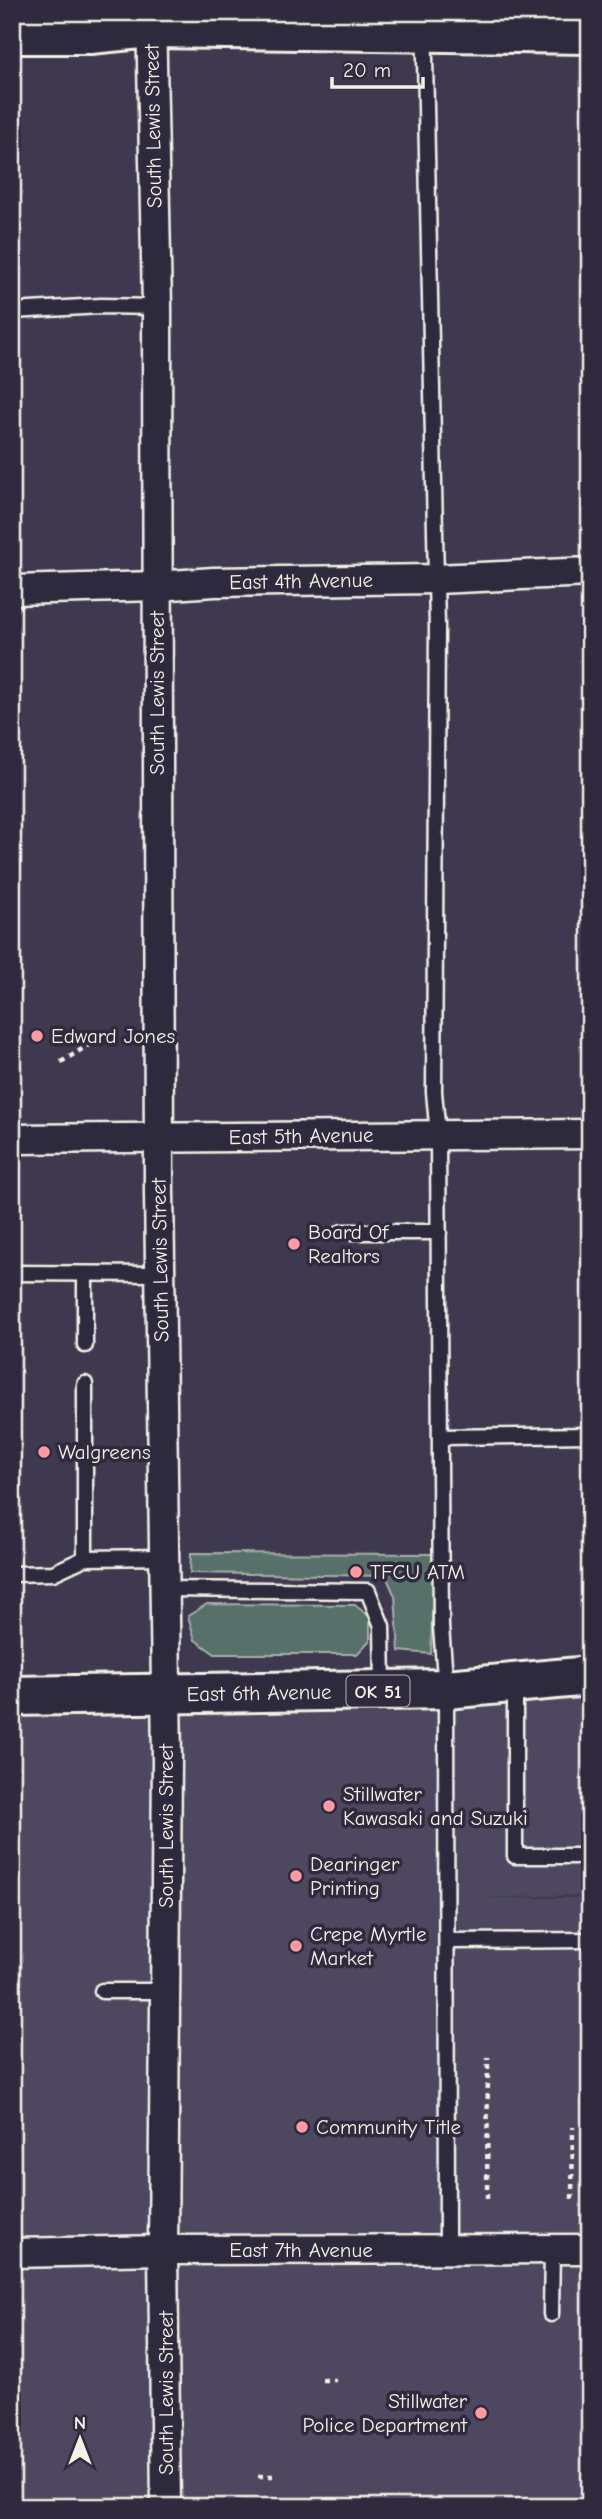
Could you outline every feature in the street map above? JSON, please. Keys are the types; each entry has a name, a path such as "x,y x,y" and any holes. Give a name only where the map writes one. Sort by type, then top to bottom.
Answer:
{"main road":[{"path":"12,34 90,34 151,20 424,23 590,34"},
{"name":"East 6th Avenue","path":"12,1696 446,1689 590,1676"}],"street":[{"name":"South Lewis Street","path":"151,20 157,307 159,1137 166,1693 163,2250 166,2507"},
{"name":"East 4th Avenue","path":"12,590 214,582 436,579 590,572"},
{"name":"East 5th Avenue","path":"12,1139 590,1134"},
{"name":"East 7th Avenue","path":"12,2253 590,2249"}],"lane":[{"path":"424,23 436,579 434,1092 438,1135 441,1627 446,1689 447,2249"},
{"path":"12,312 101,306 157,307"},
{"path":"342,1232 439,1232"},
{"path":"12,1273 160,1274"},
{"path":"85,1274 85,1345"},
{"path":"85,1384 85,1558"},
{"path":"440,1437 590,1435"},
{"path":"12,1574 54,1573 85,1558 164,1557"},
{"path":"164,1590 368,1591 382,1626 383,1691"},
{"path":"514,1683 514,1856 590,1856"},
{"path":"447,1941 590,1940"},
{"path":"102,1991 165,1991"},
{"path":"551,2314 552,2249"}],"path":[{"path":"61,1062 100,1038"},
{"path":"488,2057 488,2199"},
{"path":"572,2199 573,2127"},
{"path":"323,2380 336,2380"},
{"path":"258,2476 273,2476"}],"shaded area":[{"path":"590,1678 590,1895 476,1898 590,1898 590,2507 12,2507 12,1693"}],"green space":[{"path":"191,1553 434,1554 431,1654 399,1651 395,1596 386,1576 190,1573"},
{"path":"207,1604 355,1605 370,1617 370,1640 357,1654 215,1654 195,1640 188,1616"}],"place":[{"name":"Edward Jones","path":"37,1036"},
{"name":"Board Of Realtors","path":"294,1244"},
{"name":"Walgreens","path":"44,1452"},
{"name":"TFCU ATM","path":"356,1572"},
{"name":"Stillwater Kawasaki and Suzuki","path":"329,1806"},
{"name":"Dearinger Printing","path":"296,1876"},
{"name":"Crepe Myrtle Market","path":"296,1946"},
{"name":"Community Title","path":"302,2127"},
{"name":"Stillwater Police Department","path":"481,2413"}]}
